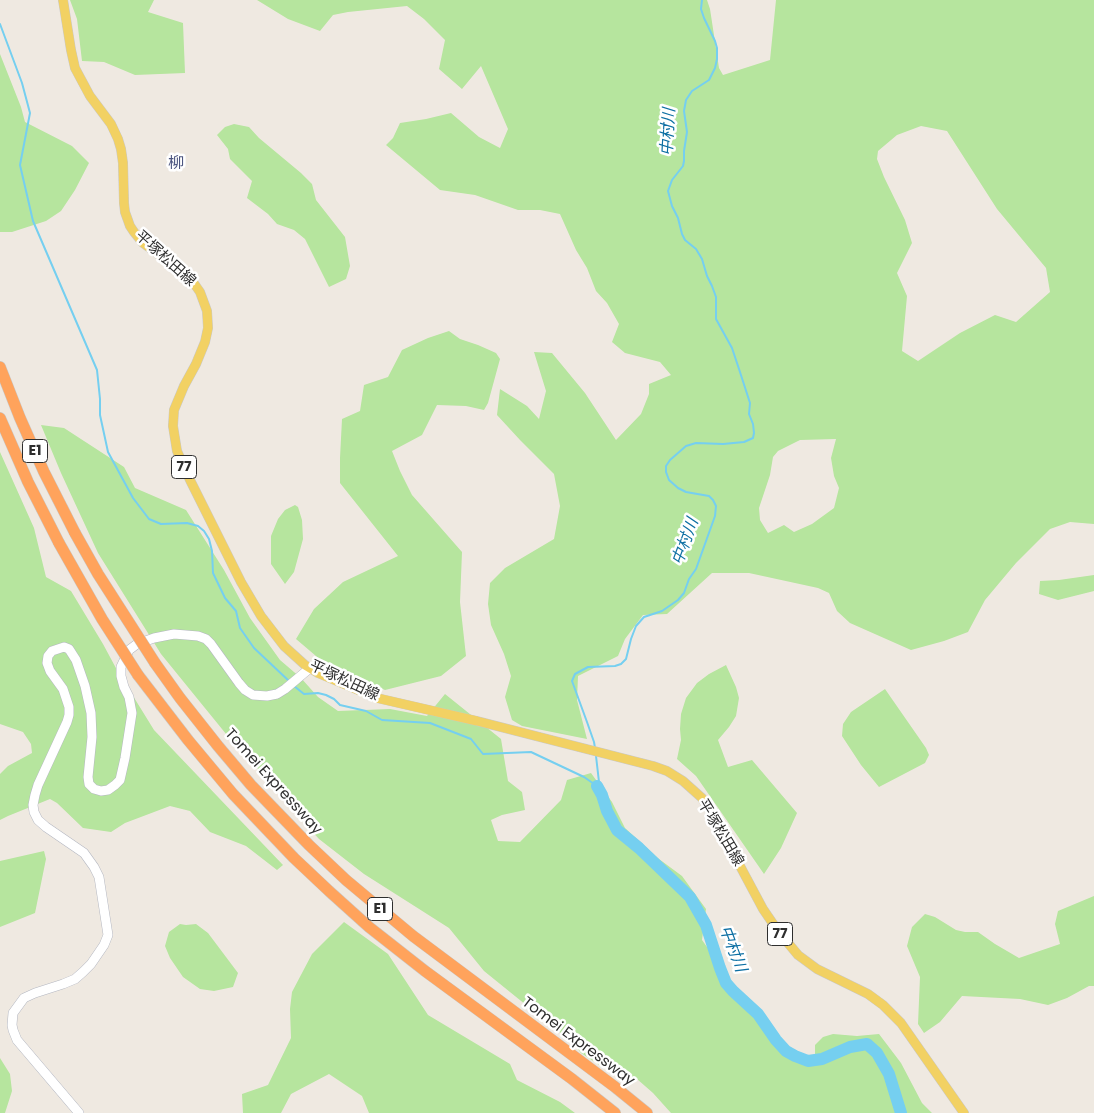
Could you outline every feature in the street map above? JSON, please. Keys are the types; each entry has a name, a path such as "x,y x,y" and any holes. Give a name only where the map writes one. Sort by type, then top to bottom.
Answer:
{"highway":[{"name":"Tomei Expressway","path":"0,367 44,472 98,574 155,663 213,739 309,845 346,880 413,936 615,1087 646,1113"},
{"name":"E1","path":"0,418 28,482 59,543 102,619 138,676 233,794 294,858 369,927 615,1113"}],"main road":[{"name":"平塚松田線","path":"63,0 75,68 90,96 116,132 122,149 124,203 130,226 143,243 193,282 200,292 207,311 208,328 206,342 174,410 173,426 177,451 237,573 261,616 284,646 308,670 377,698 477,721 653,766 667,771 683,781 702,798 763,909 798,955 817,969 868,994 884,1005 901,1023 964,1113"}],"street":[{"path":"80,1113 17,1040 12,1025 13,1013 24,998 75,979 91,964 104,945 108,935 99,877 94,867 84,853 46,827 38,820 34,812 33,805 36,790 69,715 69,707 63,689 50,671 47,663 48,656 52,651 64,647 69,649 76,660 92,713 89,784 94,789 101,791 108,790 120,780 132,713 129,697 121,676 122,667 129,650 137,644 174,634 198,636 206,639 238,683 245,690 253,694 267,696 277,694 308,670"}],"green space":[{"path":"70,0 154,0 148,12 183,23 185,73 135,75 104,62 82,61 77,19"},
{"path":"257,0 707,0 719,68 723,75 770,60 776,0 1094,0 1094,524 1070,522 1050,529 1016,563 985,600 968,632 911,650 850,623 837,611 829,593 818,588 749,573 712,573 667,614 643,615 625,639 618,656 578,676 577,700 587,739 522,726 512,720 505,697 511,676 504,654 491,625 488,604 490,583 505,568 554,539 560,506 554,474 497,415 500,389 527,406 539,419 546,391 534,352 552,353 585,393 616,440 641,414 649,394 649,384 671,375 660,362 625,353 612,342 619,324 607,303 596,291 587,268 576,250 560,214 540,210 518,210 475,195 440,190 386,145 393,138 400,123 451,113 479,137 500,148 508,129 481,66 462,89 439,69 445,40 424,19 407,6 333,15 320,31 288,19","holes":["921,126 947,131 997,209 1046,268 1050,292 1016,322 995,315 960,333 918,361 902,351 907,296 897,273 912,243 905,220 877,159 878,151 897,135","836,439 831,458 834,476 839,488 834,508 812,524 794,532 784,525 768,533 760,520 759,508 770,475 773,457 778,451 800,440"]},
{"path":"0,54 25,122 72,146 89,163 75,190 61,211 46,221 12,232 0,232"},
{"path":"234,124 249,127 312,184 316,200 345,237 350,266 346,279 329,287 305,239 294,230 277,224 268,214 247,198 252,181 230,159 228,149 217,135 225,127"},
{"path":"449,331 460,339 496,353 500,359 488,403 484,410 466,406 437,405 422,435 392,451 412,495 462,552 460,602 466,656 441,676 385,690 323,662 296,639 314,609 343,582 398,556 340,483 342,419 360,411 364,385 388,377 402,350"},
{"path":"41,425 64,428 124,467 135,488 186,510 224,570 250,618 280,660 301,678 318,697 338,711 390,709 427,716 445,694 501,739 508,781 522,792 525,810 502,815 491,820 498,841 520,842 561,800 567,780 591,773 612,802 625,828 659,859 682,876 706,909 702,940 765,1028 801,1061 815,1057 815,1045 823,1037 833,1034 857,1036 879,1034 901,1063 922,1103 932,1113 671,1113 637,1079 601,1066 581,1053 573,1043 484,971 449,928 364,874 319,839 293,808 283,788 248,761 161,654 98,553"},
{"path":"0,452 34,528 46,577 71,591 154,730 283,865 277,870 246,846 210,832 190,811 170,806 125,823 111,832 83,828 57,803 50,799 0,820 0,774 8,766 32,753 31,744 23,732 0,724"},
{"path":"295,505 298,507 302,520 303,539 294,572 285,584 271,564 271,536 278,519 285,510"},
{"path":"1094,575 1094,591 1058,600 1039,594 1040,581"},
{"path":"726,665 739,698 736,716 718,740 728,767 752,760 797,813 781,848 764,874 696,776 677,759 681,740 681,714 686,698 697,683"},
{"path":"885,689 929,755 925,763 879,787 861,765 842,736 843,724 851,712"},
{"path":"44,851 46,859 35,913 0,927 0,861"},
{"path":"1094,896 1094,986 1089,986 1067,998 1048,1005 1020,999 962,996 940,1022 924,1033 918,1024 920,977 907,946 912,927 925,914 935,917 956,930 978,932 1019,958 1060,944 1055,924 1058,911"},
{"path":"344,922 388,954 428,1015 510,1064 517,1080 560,1102 575,1113 369,1113 362,1096 329,1074 291,1094 281,1113 243,1113 242,1094 268,1085 291,1038 290,1009 292,992 312,954"},
{"path":"180,924 196,924 208,933 238,973 233,987 214,991 200,989 183,977 170,958 165,946 169,932"},
{"path":"0,1058 10,1074 12,1091 5,1113 0,1113"}],"waterway":[{"name":"中村川","path":"595,748 572,681 575,674 588,667 615,666 621,664 626,659 636,626 644,617 662,611 678,600 684,593 689,579 696,569 715,516 716,506 713,500 709,496 686,492 678,488 669,480 666,466 686,446 696,443 723,444 744,442 753,438 754,433 749,414 750,403 739,369 732,348 716,319 716,297 702,259 696,249 685,240 682,234 668,191 672,180 683,166 684,161 687,132 684,111 686,100 692,91 709,80 717,59 715,41 701,9 702,0"},
{"path":"0,24 22,83 30,113 20,165 33,221 97,370 100,415 108,452 133,498 149,519 161,524 187,523 198,526 204,531 209,539 212,551 213,573 225,598 236,611 240,628 254,648 289,681"},
{"path":"294,686 304,694 318,693 326,695 340,705 366,711 382,720 430,723 471,739 483,754 531,752 584,777 597,786 599,782 596,756"},
{"name":"中村川","path":"597,786 617,830 639,848 690,897 706,925 726,983 758,1014 786,1051 808,1061 822,1059 850,1047 867,1044 877,1053 889,1074 901,1113"}],"district":[{"name":"柳","path":"176,164"}]}
